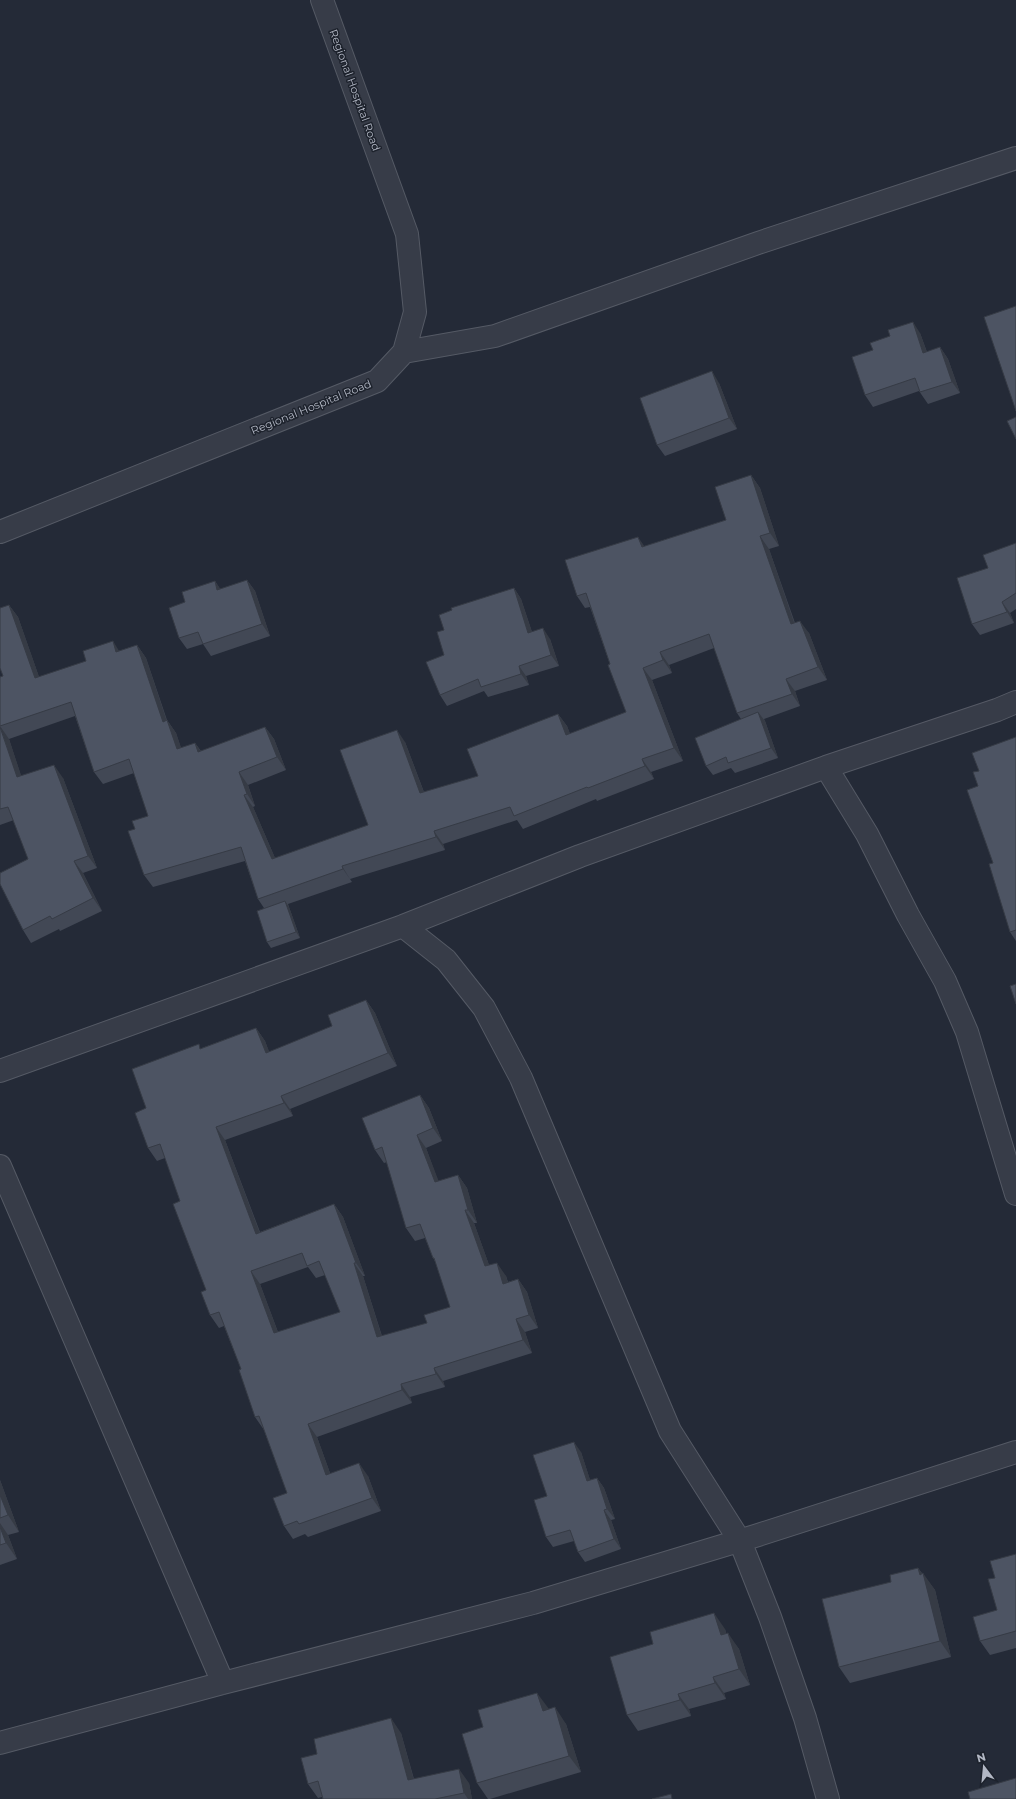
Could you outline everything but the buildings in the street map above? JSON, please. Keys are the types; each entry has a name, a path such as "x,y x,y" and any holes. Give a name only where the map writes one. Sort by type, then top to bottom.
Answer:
{"street":[{"name":"Regional Hospital Road","path":"0,532 378,381 404,352 415,312 407,234 322,0"},
{"path":"404,352 495,336 758,243 1016,158"},
{"path":"0,1071 403,926 580,856 826,767 997,710 1016,702"},
{"path":"826,767 868,834 948,988 967,1032 1016,1194"},
{"path":"403,926 446,960 484,1008 521,1078 670,1431 740,1541 770,1617 805,1718 828,1799"},
{"path":"0,1166 223,1683"},
{"path":"0,1744 223,1683 534,1603 740,1541 1016,1452"}]}
